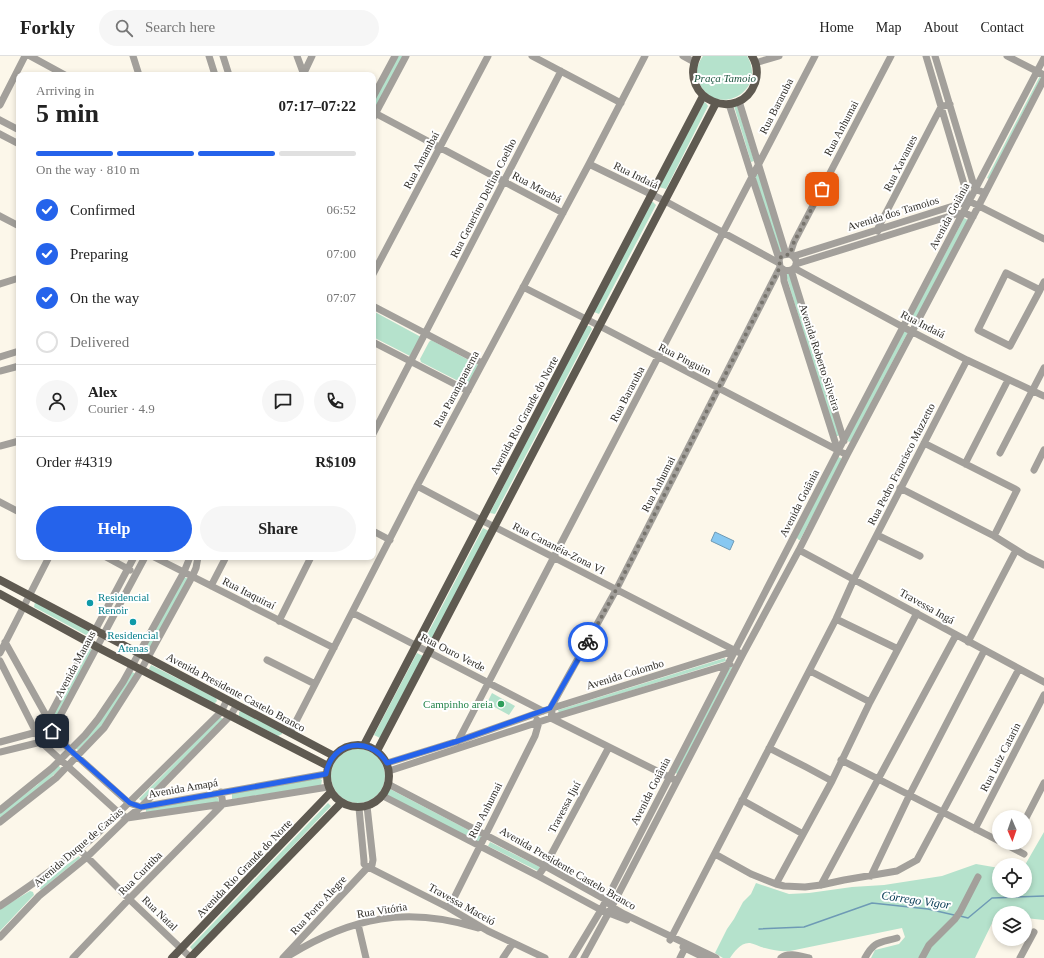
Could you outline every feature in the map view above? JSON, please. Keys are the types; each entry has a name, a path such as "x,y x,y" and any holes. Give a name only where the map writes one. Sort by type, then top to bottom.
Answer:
{"main road":[{"path":"695,59 693,76 698,90 703,96 716,103 729,104 739,101 745,97 754,85 757,70 754,60"},
{"name":"Avenida Rio Grande do Norte","path":"364,745 703,96"},
{"path":"377,751 716,103"},
{"name":"Avenida Presidente Castelo Branco","path":"0,580 334,756"},
{"name":"Avenida Presidente Castelo Branco","path":"0,594 87,642 221,712 285,743 327,770"},
{"path":"285,743 290,733"},
{"path":"364,745 377,751 388,767 388,784 383,796 375,803 363,807 347,806 341,803 329,790 327,770 334,756 348,746 364,745"},
{"name":"Avenida Rio Grande do Norte","path":"172,958 329,790"},
{"path":"190,958 341,803"}],"street":[{"path":"17,72 25,56"},
{"path":"30,56 59,72"},
{"path":"133,56 138,72"},
{"path":"210,56 214,72"},
{"path":"223,56 228,72"},
{"path":"297,56 302,72"},
{"path":"304,72 312,56"},
{"path":"376,91 395,56"},
{"path":"376,110 406,56"},
{"name":"Rua Amambaí","path":"376,268 488,56"},
{"path":"532,56 621,102"},
{"name":"Rua Paranapanema","path":"290,733 417,486 590,164 645,56"},
{"path":"683,56 695,59"},
{"path":"754,60 779,56"},
{"name":"Rua Bararuba","path":"458,741 814,56"},
{"name":"Rua Anhumai","path":"790,254 794,242 891,56"},
{"path":"926,56 969,201 980,205 1044,239"},
{"path":"935,56 975,189 985,193"},
{"path":"1007,56 1044,75"},
{"name":"Avenida Goiânia","path":"572,958 601,910 766,589 1044,58"},
{"name":"Rua Generino Delfino Coelho","path":"376,428 561,71"},
{"path":"0,105 16,74"},
{"name":"Avenida Goiânia","path":"584,958 611,910 737,665 980,205 1044,79"},
{"path":"739,101 758,164 790,254 796,259 794,267 787,271 780,265 782,256 790,254"},
{"name":"Avenida Roberto Silveira","path":"729,104 838,451"},
{"path":"941,107 950,104"},
{"name":"Rua Xavantes","path":"877,230 941,107"},
{"name":"Rua Marabá","path":"376,115 440,147 563,213"},
{"path":"0,120 16,128"},
{"path":"0,134 16,142"},
{"name":"Rua Indaiá","path":"590,164 665,201 780,265"},
{"name":"Avenida dos Tamoios","path":"790,254 877,230 969,201"},
{"path":"963,212 973,217"},
{"name":"Avenida dos Tamoios","path":"794,267 879,237 963,212"},
{"path":"0,216 16,224"},
{"path":"877,230 879,237"},
{"name":"Rua Anhumai","path":"550,708 616,590 719,389 780,265"},
{"name":"Rua Indaiá","path":"794,267 967,360 1008,380 1017,382 1044,396"},
{"name":"Avenida Roberto Silveira","path":"794,267 844,441"},
{"path":"1040,290 1006,273 978,330 1010,346 1040,290 1044,282"},
{"path":"0,284 16,279"},
{"name":"Rua Pinguim","path":"523,287 847,455"},
{"path":"376,308 482,363"},
{"path":"376,344 468,391"},
{"path":"0,357 16,353"},
{"name":"Rua Pedro Francisco Mazzetto","path":"671,938 810,671 854,579 967,360"},
{"path":"0,371 16,367"},
{"path":"1000,453 1044,368"},
{"path":"965,464 1008,380"},
{"path":"0,446 16,441"},
{"path":"844,441 852,446"},
{"path":"924,443 1017,490 994,536"},
{"path":"1034,470 1044,450"},
{"name":"Rua Cananéia-Zona VI","path":"417,486 734,651 743,654"},
{"path":"900,488 994,536 1044,565"},
{"path":"0,502 16,510"},
{"path":"376,533 390,540"},
{"path":"877,534 920,556"},
{"name":"Travessa Ingá","path":"790,545 792,551 796,552 799,550 1044,682"},
{"path":"968,642 1016,550"},
{"path":"0,652 47,560"},
{"path":"112,560 136,573"},
{"name":"Avenida Manaus","path":"37,732 48,719 87,642 132,560"},
{"name":"Avenida Manaus","path":"41,742 52,731 143,560"},
{"name":"Rua Itaquiraí","path":"160,560 334,648"},
{"path":"0,810 43,776 61,759 85,735 107,708 184,572 189,560"},
{"path":"0,822 43,789 69,766 104,728 148,658 192,577 197,560"},
{"path":"211,586 224,560"},
{"path":"279,621 310,560"},
{"path":"766,589 775,594"},
{"name":"Rua Ouro Verde","path":"353,613 488,682 540,712"},
{"path":"776,884 832,781 870,702 917,613"},
{"path":"836,619 898,649"},
{"path":"822,885 956,635"},
{"name":"Avenida Amapá","path":"6,642 48,719 52,731 70,750 130,803 141,807 327,770"},
{"name":"Avenida Colombo","path":"388,767 550,708 734,651"},
{"path":"872,876 910,794 984,651"},
{"path":"267,660 315,684"},
{"path":"0,661 41,742 119,813 127,818"},
{"path":"728,664 737,665"},
{"name":"Avenida Colombo","path":"388,767 728,664"},
{"path":"715,854 751,874 784,886 822,885 872,876 897,871 917,860 1019,669"},
{"path":"810,671 870,702"},
{"path":"0,676 11,681"},
{"name":"Rua Luiz Catarin","path":"975,829 1044,695"},
{"name":"Avenida Duque de Caxias","path":"0,906 31,886 80,850 130,803 221,712 227,700"},
{"name":"Avenida Duque de Caxias","path":"0,937 39,896 87,857 127,818 141,807 230,716 237,705"},
{"path":"550,708 552,712 551,718 677,781"},
{"path":"539,722 536,718 540,712"},
{"name":"Rua Anhumai","path":"449,908 535,736 539,722"},
{"path":"0,742 37,732"},
{"path":"0,752 41,742"},
{"name":"Travessa Ijuí","path":"538,876 545,866 609,747"},
{"path":"769,748 806,766 832,781"},
{"path":"841,760 910,794 992,838"},
{"path":"94,789 102,779"},
{"path":"1030,810 1044,783"},
{"name":"Avenida Presidente Castelo Branco","path":"388,784 545,866 606,900 611,910"},
{"name":"Avenida Amapá","path":"127,818 329,790"},
{"path":"221,792 223,804"},
{"name":"Avenida Presidente Castelo Branco","path":"383,796 601,910 611,910 716,958"},
{"path":"742,800 803,834"},
{"name":"Rua Curitiba","path":"73,958 223,804"},
{"path":"363,807 364,864 368,867"},
{"name":"Rua Natal","path":"80,850 190,958"},
{"path":"1019,850 1024,854"},
{"name":"Travessa Maceió","path":"368,867 449,908 488,931 545,958"},
{"name":"Rua Porto Alegre","path":"284,958 368,867"},
{"path":"922,958 931,942 955,919 960,912 978,877"},
{"path":"564,890 569,880"},
{"path":"31,886 39,896"},
{"name":"Rua Vitória","path":"284,958 320,938 358,924 398,917 424,916 469,925 488,931"},
{"path":"358,924 366,958"},
{"path":"1020,958 1034,932"},
{"name":"Avenida Presidente Castelo Branco","path":"671,938 685,948 705,958"},
{"path":"865,958 870,948 874,945 897,938"},
{"path":"503,958 513,943"},
{"path":"680,958 685,948"},
{"path":"781,958 785,955 809,958"}],"green space":[{"path":"397,56 404,56 376,106 376,96"},
{"name":"Praça Tamoio","path":"703,56 747,56 752,69 751,80 745,90 737,96 727,100 716,99 706,93 697,76 698,66"},
{"path":"1040,76 1041,78 989,179 987,178"},
{"path":"704,102 708,106 666,189 659,187"},
{"path":"737,105 754,161 751,162 734,106"},
{"path":"757,174 759,175 782,251 781,252 779,252 755,176"},
{"path":"651,202 656,205 599,314 594,312"},
{"path":"964,218 968,220 914,323 911,323 910,320"},
{"path":"789,272 839,435 838,436 835,436 786,275"},
{"path":"376,313 421,337 410,356 376,339"},
{"path":"586,326 590,326 592,329 495,514 490,513"},
{"path":"904,331 908,332 851,441 849,442 847,440"},
{"path":"431,340 478,365 468,386 421,362 420,359"},
{"path":"838,457 842,460 799,540 796,537"},
{"path":"483,528 489,531 433,638 429,638 427,635"},
{"path":"184,577 189,579 150,650 145,647"},
{"path":"35,602 89,630 89,632 86,635 34,607"},
{"path":"88,647 92,650 56,718 52,716"},
{"path":"417,653 423,656 380,738 374,735"},
{"path":"725,658 726,661 559,713 558,710"},
{"path":"151,665 216,698 217,701 214,704 150,670"},
{"path":"733,666 678,774 675,773 729,667"},
{"path":"132,672 136,674 100,728 78,750 75,748 106,712"},
{"name":"Campinho areia","path":"492,693 515,706 509,715 487,703"},
{"path":"241,711 282,732 282,734 278,736 239,716 239,712"},
{"path":"220,717 223,719 142,801 139,799"},
{"path":"358,749 368,751 377,757 383,766 385,776 383,786 377,795 368,801 358,803 348,801 339,795 333,786 331,776 333,766 339,757 348,751"},
{"path":"58,765 61,768 45,783 0,818 0,813 37,785"},
{"path":"318,778 322,780 321,786 232,799 232,793"},
{"path":"390,789 482,837 478,843 387,795"},
{"path":"217,796 219,801 218,803 146,812 146,809"},
{"path":"328,803 331,806 193,951 190,947"},
{"path":"1044,832 1044,920 1032,919 1032,906 992,906 992,923 975,958 871,958 875,950 899,944 905,937 902,928 790,951 763,948 747,943 736,950 730,958 723,958 715,953 727,929 743,902 751,894 756,883 789,894 809,893 852,887 884,885 942,876 976,864 992,867 992,898 1032,898 1032,858 1029,858"},
{"path":"490,842 540,867 538,871 488,846"},
{"path":"79,856 80,858 41,890 37,886"},
{"path":"30,891 33,892 34,895 0,931 0,909"}],"water":[{"path":"715,532 734,541 730,550 711,541"}],"waterway":[{"name":"Córrego Vigor","path":"960,916 968,918 992,898 1044,896"},
{"name":"Córrego Vigor","path":"759,929 804,927 872,903 928,909 954,915"}],"way so far":[{"path":"588,642 616,590 780,267 779,259 786,254 790,254 794,242 822,189"}],"place":[{"name":"Residencial Renoir","path":"90,603"},
{"name":"Residencial Atenas","path":"133,622"},
{"name":"Campinho areia","path":"501,704"}],"route":[{"path":"52,731 70,750 130,803 141,807 326,774 328,766 334,756 348,746 353,745 364,745 374,749 387,763 458,741 550,708 588,642"}]}
